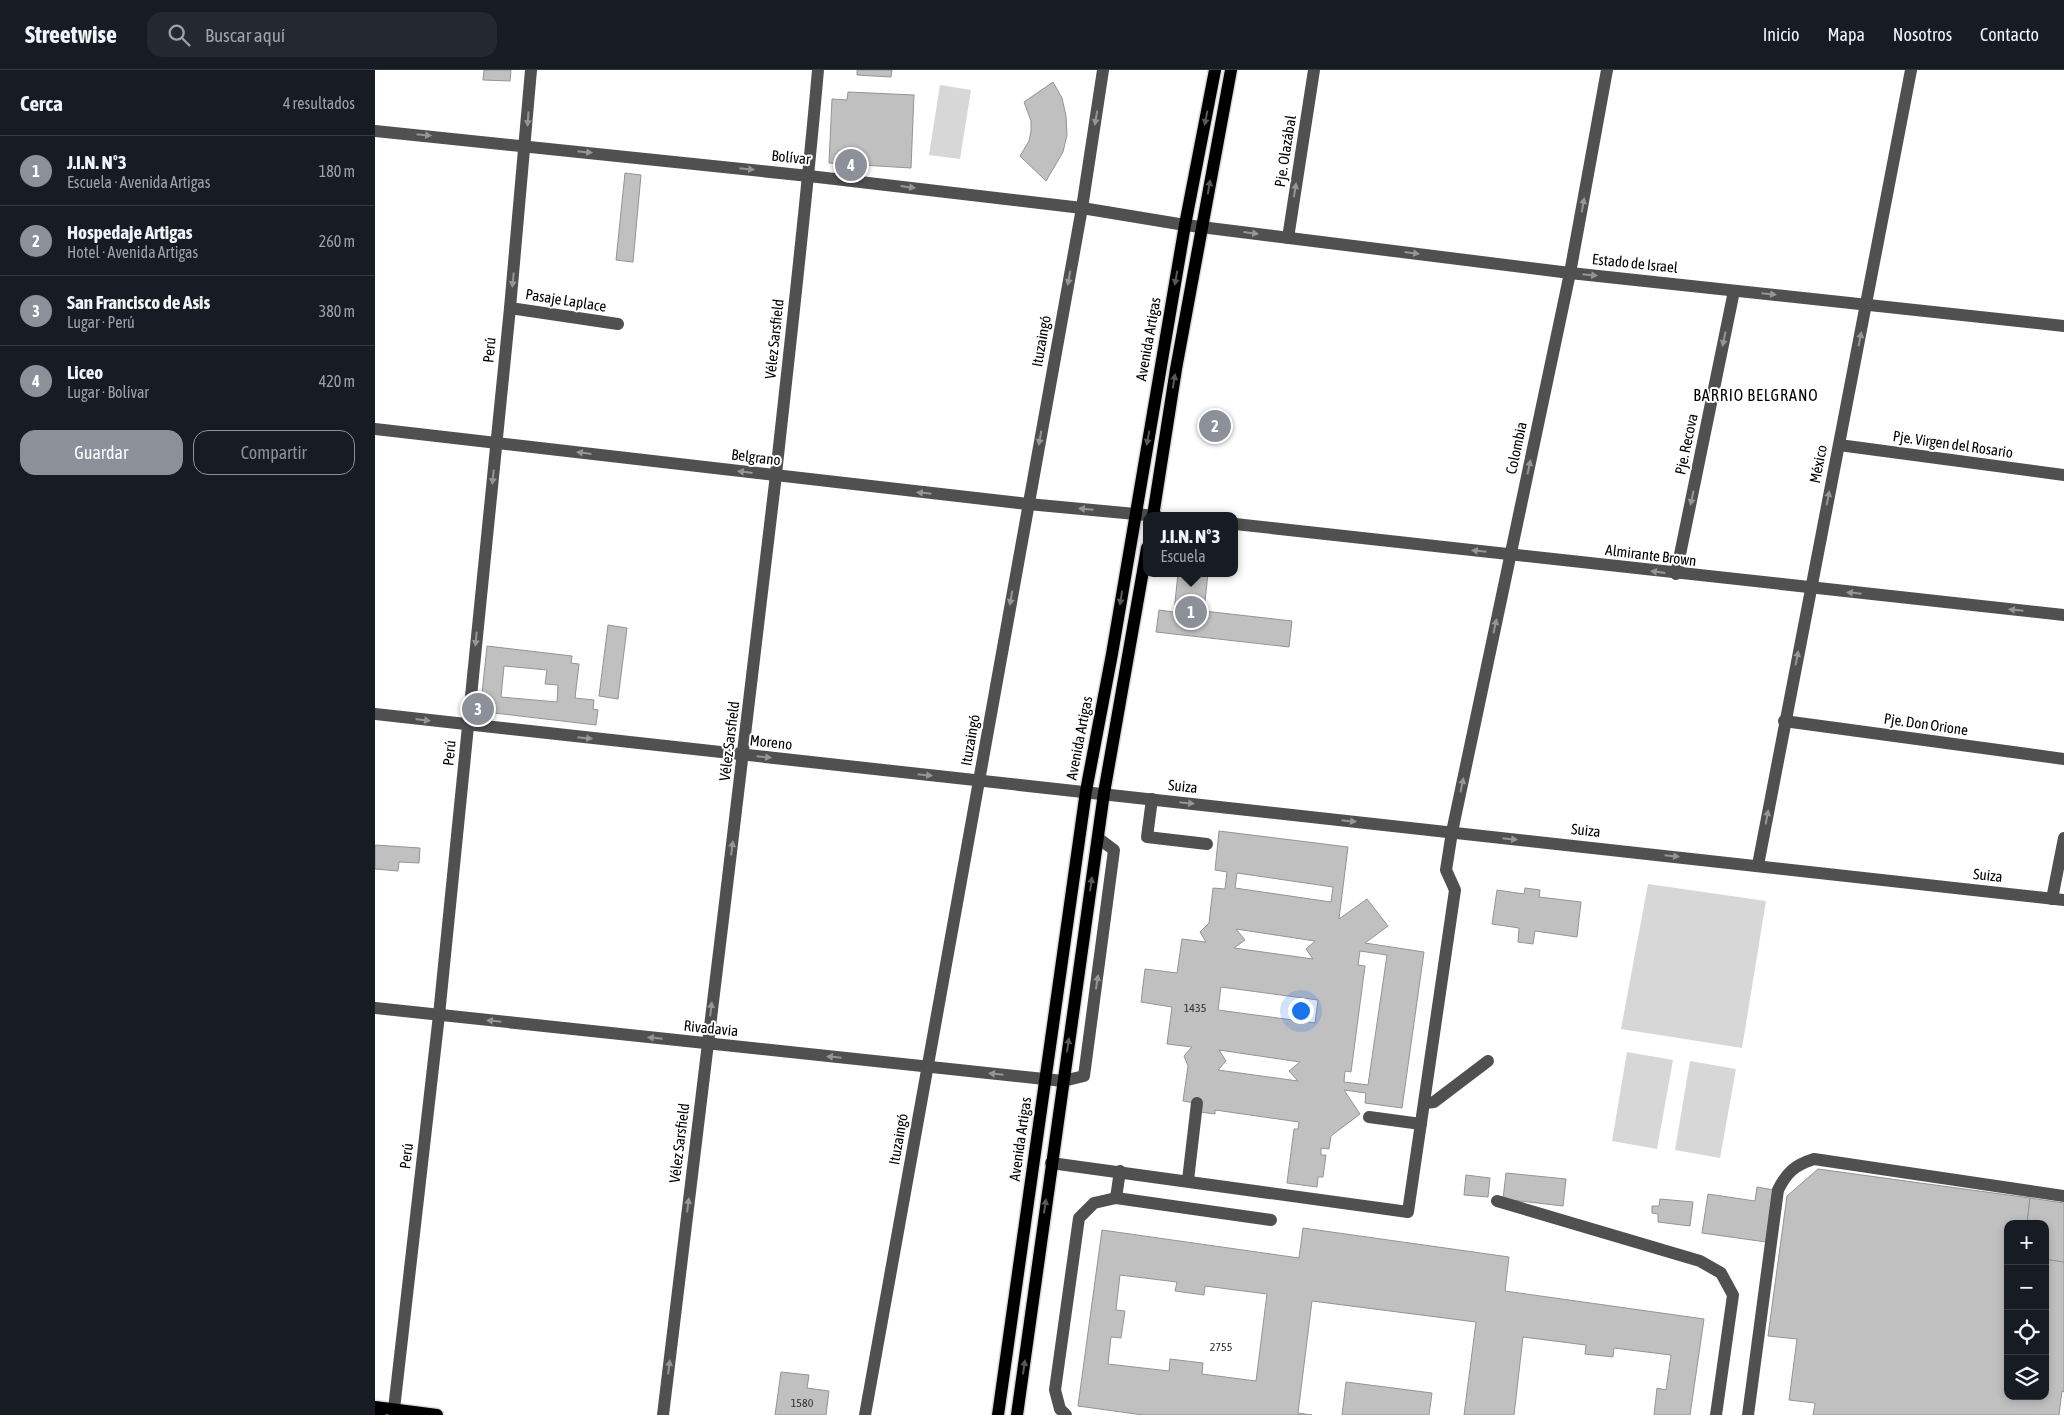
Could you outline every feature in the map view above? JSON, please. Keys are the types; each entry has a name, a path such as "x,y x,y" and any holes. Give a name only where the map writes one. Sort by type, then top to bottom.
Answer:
{"main road":[{"name":"Avenida Artigas","path":"998,1415 1086,791 1112,654 1185,224 1215,70"},
{"path":"1154,512 1202,227 1231,70"},
{"path":"1017,1415 1104,793 1143,571"},
{"path":"375,1406 437,1415"}],"street":[{"name":"Perú","path":"394,1409 439,1015 526,146 531,70"},
{"name":"Vélez Sarsfield","path":"663,1415 707,1043 744,755 809,176 818,70"},
{"name":"Ituzaingó","path":"865,1415 1081,208 1103,70"},
{"name":"Pje. Olazábal","path":"1287,238 1314,70"},
{"name":"Colombia","path":"1188,1180 1408,1212 1455,890 1446,870 1452,832 1570,272 1607,70"},
{"name":"México","path":"1758,865 1810,588 1868,304 1911,70"},
{"name":"Bolívar","path":"375,130 809,176 1081,208 1202,227"},
{"name":"Estado de Israel","path":"1202,227 1734,291 2064,326"},
{"name":"Pje. Recova","path":"1676,574 1734,291"},
{"name":"Pasaje Laplace","path":"510,308 618,324"},
{"name":"Belgrano","path":"375,429 1028,504 1135,513"},
{"name":"Pje. Virgen del Rosario","path":"1839,445 2064,475"},
{"path":"1135,513 1143,514"},
{"name":"Almirante Brown","path":"1238,524 1676,574 2064,615"},
{"name":"Moreno","path":"375,714 979,782 1104,793"},
{"name":"Pje. Don Orione","path":"1784,721 2064,759"},
{"name":"Suiza","path":"1104,793 2058,899"},
{"path":"1152,799 1147,837 1207,844"},
{"path":"1063,1081 1085,1076 1114,850 1098,838"},
{"path":"2058,899 2064,838"},
{"name":"Rivadavia","path":"375,1008 1063,1081"},
{"path":"1424,1103 1434,1102 1488,1061"},
{"path":"1051,1163 1188,1180 1197,1103"},
{"path":"1369,1117 1421,1124"},
{"path":"1748,1415 1778,1190 1787,1173 1799,1163 1814,1159 2064,1196"},
{"path":"1116,1198 1120,1172"},
{"path":"1066,1415 1060,1409 1055,1390 1079,1218 1094,1202 1116,1198 1271,1220"},
{"path":"1497,1201 1700,1261 1721,1273 1733,1295 1716,1415"}],"shaded area":[{"path":"940,85 971,90 960,159 929,155"},
{"path":"1648,884 1766,901 1742,1048 1621,1029"},
{"path":"1627,1052 1673,1060 1657,1149 1612,1141"},
{"path":"1690,1061 1736,1069 1720,1158 1675,1150"}],"building":[{"path":"484,70 511,70 510,81 483,80"},
{"path":"857,70 892,70 891,77 857,75"},
{"path":"1053,82 1062,98 1066,116 1067,135 1063,152 1046,181 1020,156 1029,141 1031,131 1031,121 1024,102"},
{"path":"848,92 914,95 911,168 829,163 832,99 847,100"},
{"path":"625,173 641,175 633,262 616,260"},
{"path":"1178,577 1208,577 1204,611 1292,621 1289,647 1156,632 1159,610 1174,612"},
{"path":"608,625 627,628 618,699 599,696"},
{"path":"487,646 572,656 571,663 579,664 575,698 594,700 593,709 598,710 596,725 486,712 481,703","holes":["504,666 547,670 545,684 558,685 557,702 501,697"]},
{"path":"1219,831 1348,847 1339,919 1367,899 1388,926 1365,943 1424,952 1402,1108 1365,1103 1366,1093 1344,1090 1360,1114 1331,1136 1329,1149 1321,1148 1321,1155 1326,1155 1323,1177 1318,1177 1317,1187 1287,1183 1294,1129 1298,1129 1299,1122 1215,1110 1215,1114 1200,1112 1201,1104 1183,1101 1188,1066 1184,1056 1192,1047 1167,1044 1172,1007 1141,1002 1145,969 1177,973 1182,939 1206,942 1200,932 1209,923 1213,888 1225,889 1227,872 1215,870","holes":["1237,873 1333,887 1331,902 1235,888","1236,929 1315,941 1306,949 1313,959 1234,948 1245,940","1360,951 1387,955 1368,1085 1344,1082 1345,1071 1351,1072 1365,966 1358,965","1221,987 1318,1000 1315,1023 1218,1010","1219,1050 1300,1062 1289,1071 1298,1081 1218,1070 1226,1061"]},
{"path":"375,845 420,848 419,863 399,862 398,871 375,869"},
{"path":"1525,888 1540,890 1539,897 1581,902 1577,937 1535,931 1533,944 1518,942 1519,928 1492,924 1497,890 1524,894"},
{"path":"1818,1169 2030,1198 2027,1220 2004,1220 2004,1400 2049,1400 2049,1260 2064,1262 2064,1392 2062,1391 2059,1415 1813,1415 1815,1403 1789,1400 1797,1339 1768,1336 1787,1196"},
{"path":"1506,1173 1566,1179 1563,1206 1503,1199"},
{"path":"1466,1175 1490,1178 1488,1197 1464,1195"},
{"path":"1757,1187 1774,1190 1766,1242 1702,1233 1708,1194 1755,1201"},
{"path":"2030,1198 2064,1203 2064,1262 2049,1260 2049,1220 2027,1220"},
{"path":"1660,1199 1693,1202 1690,1226 1658,1222 1658,1214 1652,1213 1652,1206 1659,1206"},
{"path":"1303,1228 1509,1257 1505,1291 1704,1319 1690,1415 1654,1415 1657,1388 1666,1390 1671,1355 1614,1348 1613,1357 1585,1354 1586,1345 1523,1337 1514,1415 1464,1415 1476,1322 1312,1301 1298,1413 1312,1415 1143,1415 1078,1406 1102,1230 1299,1258","holes":["1120,1275 1177,1282 1175,1291 1204,1295 1205,1286 1267,1294 1256,1381 1202,1374 1203,1363 1170,1359 1169,1371 1108,1364 1111,1337 1121,1338 1125,1311 1116,1310"]},
{"path":"781,1372 809,1375 807,1388 829,1391 826,1415 775,1415"},
{"path":"1346,1382 1432,1393 1429,1415 1342,1415"}],"place":[{"name":"Liceo","path":"851,165"},
{"name":"Hospedaje Artigas","path":"1215,426"},
{"name":"J.I.N. Nº3","path":"1191,612"},
{"name":"San Francisco de Asis","path":"478,709"}],"district":[{"name":"BARRIO BELGRANO","path":"1756,395"}]}
